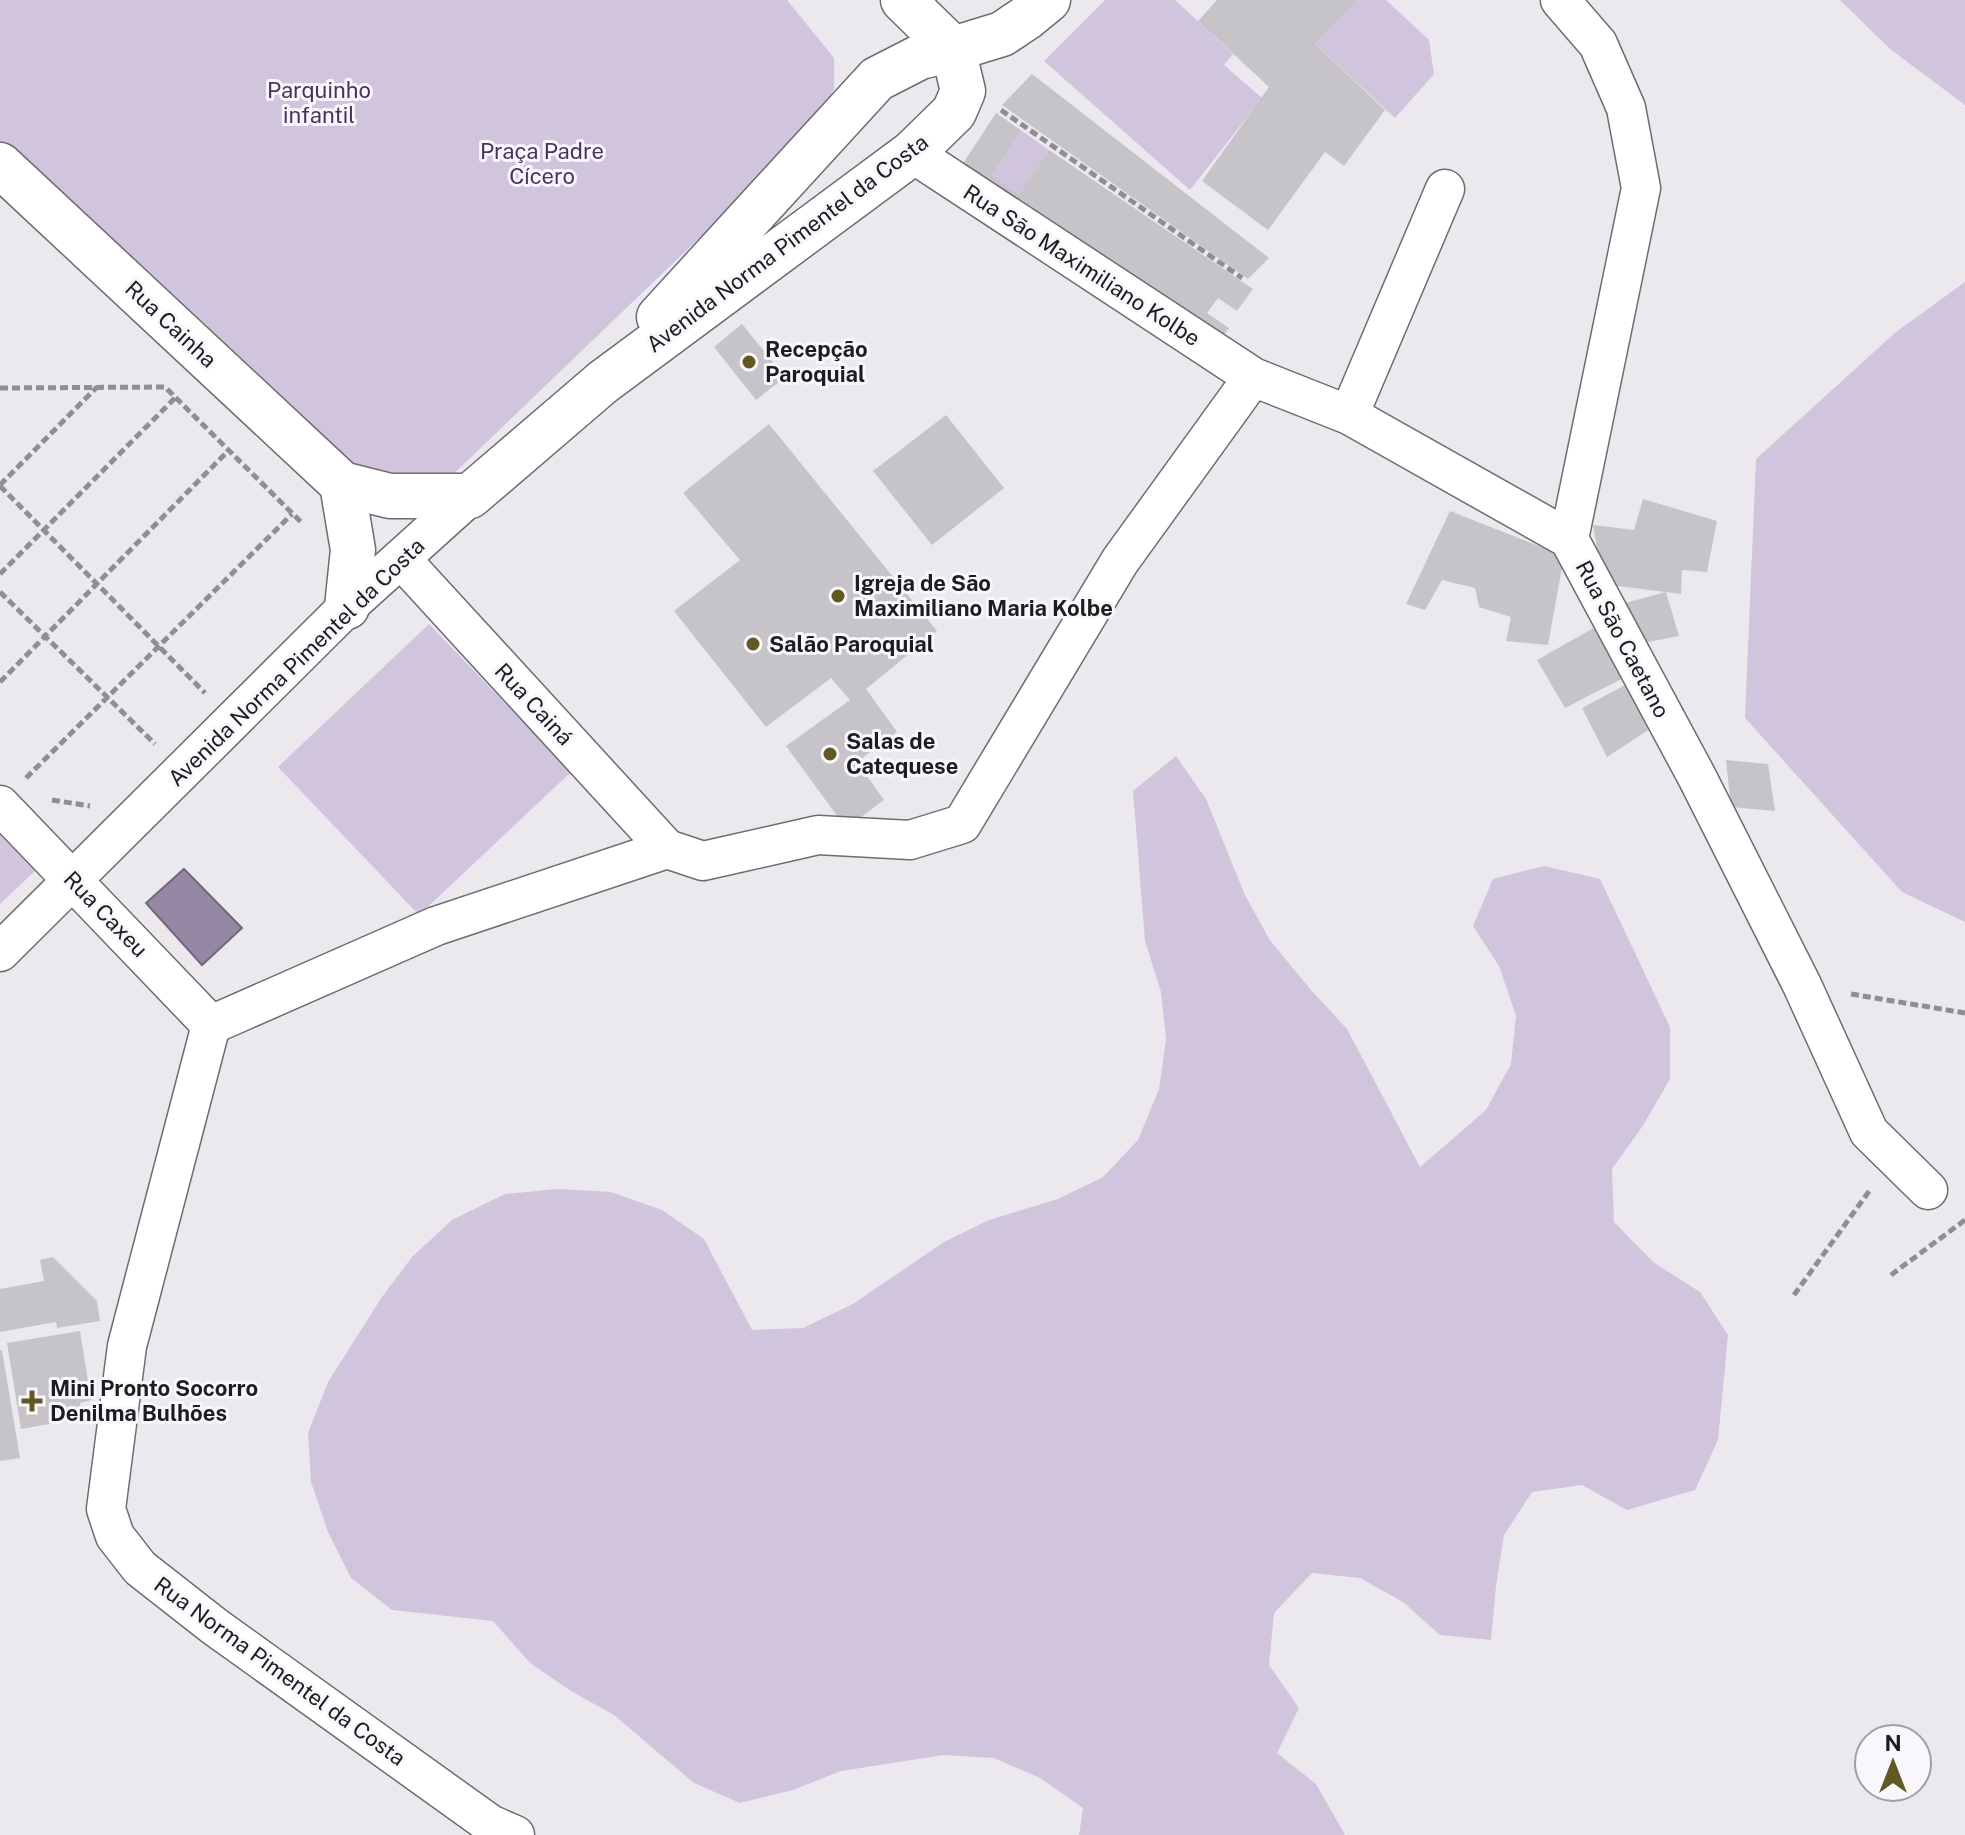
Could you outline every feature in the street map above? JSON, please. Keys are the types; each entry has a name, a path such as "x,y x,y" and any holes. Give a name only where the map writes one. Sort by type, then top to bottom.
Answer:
{"street":[{"path":"903,0 953,49"},
{"name":"Avenida Norma Pimentel da Costa","path":"603,382 877,79 920,57 1002,34 1048,0"},
{"name":"Rua São Caetano","path":"1560,0 1598,44 1626,108 1641,188 1569,539 1697,777 1802,985 1869,1132 1928,1190"},
{"name":"Avenida Norma Pimentel da Costa","path":"0,952 347,607 470,496 603,382 912,153 954,112 963,91 953,49"},
{"name":"Rua São Maximiliano Kolbe","path":"912,153 1253,377 1349,415 1569,539"},
{"name":"Rua Cainha","path":"0,165 342,484 390,496 470,496"},
{"path":"1349,415 1445,189"},
{"path":"211,1025 436,926 667,849 703,861 818,835 910,840 962,824 1120,561 1253,377"},
{"path":"342,484 353,550 347,607"},
{"name":"Rua Cainá","path":"401,559 667,849"},
{"name":"Rua Caxeu","path":"9,795 74,880 211,1025"},
{"name":"Rua Norma Pimentel da Costa","path":"211,1025 127,1346 106,1509 115,1536 140,1568 214,1626 495,1831"}],"path":[{"path":"1000,110 1242,278"},
{"path":"97,387 0,485 210,697"},
{"path":"0,388 165,387 313,535"},
{"path":"0,574 176,397"},
{"path":"0,682 229,450"},
{"path":"9,795 292,514"},
{"path":"0,592 157,746"},
{"path":"44,799 97,807"},
{"path":"1802,985 1965,1013"},
{"path":"1794,1295 1894,1157"},
{"path":"1891,1275 1965,1220"}],"green space":[{"name":"Praça Padre Cícero","path":"0,0 787,0 834,58 834,89 816,126 419,507 385,512 0,164"},
{"path":"1105,0 1175,0 1233,54 1224,65 1262,98 1190,190 1044,61"},
{"path":"1357,0 1386,0 1429,40 1434,74 1395,118 1315,44"},
{"path":"1840,0 1965,0 1965,105 1890,49"},
{"path":"1022,131 1049,150 1019,194 992,175"},
{"path":"1965,282 1965,922 1902,892 1745,718 1756,459 1896,332"},
{"path":"429,624 571,772 419,915 278,767"},
{"path":"1176,756 1206,799 1244,893 1269,939 1347,1029 1420,1167 1486,1110 1511,1064 1516,1016 1499,966 1473,926 1493,879 1544,866 1600,879 1670,1027 1670,1079 1642,1127 1612,1169 1614,1222 1653,1262 1700,1292 1728,1335 1718,1440 1695,1490 1627,1510 1582,1485 1532,1492 1504,1535 1491,1640 1440,1635 1403,1602 1360,1578 1312,1573 1274,1613 1269,1665 1299,1708 1277,1753 1316,1784 1345,1835 1079,1835 1083,1808 1040,1778 994,1758 944,1755 841,1771 793,1790 740,1803 694,1783 614,1715 530,1663 493,1621 392,1610 351,1578 328,1532 311,1482 308,1433 328,1382 382,1297 412,1257 452,1220 505,1194 558,1189 611,1192 662,1210 704,1239 752,1330 803,1328 853,1304 944,1242 989,1220 1058,1199 1103,1177 1138,1140 1159,1089 1166,1039 1161,992 1145,941 1133,791"},
{"path":"0,833 36,870 0,904"}],"shaded area":[{"path":"184,869 242,928 202,965 146,903"}],"building":[{"path":"1217,0 1357,0 1315,44 1385,110 1344,166 1325,152 1268,230 1202,181 1269,87 1198,21"},
{"path":"1032,74 1269,258 1248,279 1002,105"},
{"path":"996,113 1022,131 992,175 1019,194 1049,150 1253,289 1237,311 1218,298 1207,313 1229,328 1214,349 967,180 964,162"},
{"name":"Recepção Paroquial","path":"742,324 785,377 756,400 714,347"},
{"path":"946,415 1004,488 932,545 873,471"},
{"path":"769,424 937,631 866,689 897,732 857,762 884,800 846,828 786,746 850,700 831,678 766,727 674,611 740,560 683,493"},
{"path":"1643,499 1717,521 1707,572 1682,570 1681,594 1603,584 1593,525 1634,530"},
{"path":"1450,511 1564,556 1548,645 1506,641 1511,617 1479,607 1475,588 1442,580 1425,610 1406,604"},
{"path":"1666,592 1679,636 1633,645 1618,605"},
{"path":"1599,625 1627,676 1565,708 1537,660"},
{"path":"1629,683 1659,723 1607,757 1582,708"},
{"path":"1726,760 1768,764 1775,811 1731,807"},
{"path":"53,1257 97,1301 100,1321 57,1328 56,1322 0,1332 0,1289 44,1281 40,1260"},
{"path":"80,1331 91,1400 80,1403 83,1418 21,1429 7,1343"},
{"path":"0,1350 20,1458 0,1461"}],"place":[{"name":"Recepção Paroquial","path":"749,362"},
{"name":"Igreja de São Maximiliano Maria Kolbe","path":"838,596"},
{"name":"Salão Paroquial","path":"753,644"},
{"name":"Salas de Catequese","path":"830,754"},
{"name":"Mini Pronto Socorro Denilma Bulhões","path":"32,1401"}],"park label":[{"name":"Parquinho infantil","path":"319,102"}]}
